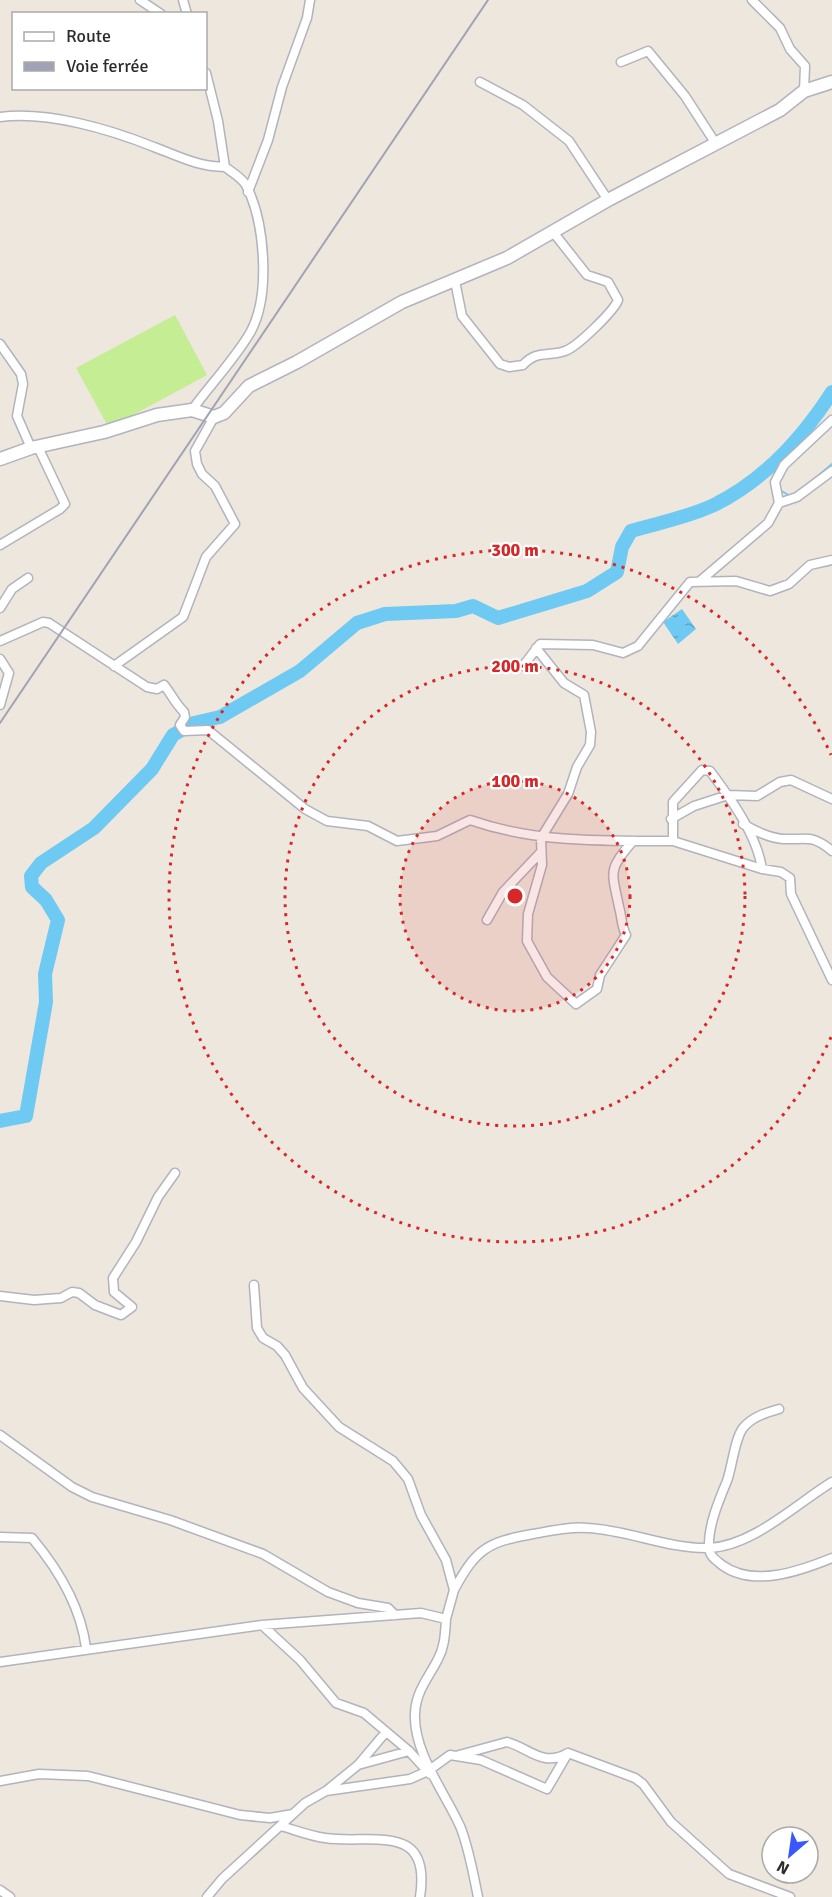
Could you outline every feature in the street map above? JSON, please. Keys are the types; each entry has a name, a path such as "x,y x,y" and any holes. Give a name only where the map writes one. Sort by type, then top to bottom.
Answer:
{"street":[{"path":"140,0 158,12"},
{"path":"248,192 268,141 288,67 307,18 310,0"},
{"path":"752,0 780,28 790,50 805,66 804,91"},
{"path":"621,62 648,51 685,96 716,144"},
{"path":"207,77 218,121 225,167"},
{"path":"480,82 523,105 569,141 608,200"},
{"path":"114,666 183,617 206,557 235,524 215,486 202,474 197,464 195,451 214,417 224,413 249,386 297,362 402,302 455,282 554,232 608,200 780,110 804,91 832,82"},
{"path":"0,117 26,114 57,119 152,146 201,166 225,167 245,183 258,224 264,273 260,305 250,332 192,410"},
{"path":"455,282 462,316 500,364 509,367 522,365 529,357 539,353 569,351 609,315 618,300 608,282 587,275 554,232"},
{"path":"0,344 21,374 23,384 17,416 65,504 0,545"},
{"path":"0,459 35,448 104,432 156,415 192,410 214,417"},
{"path":"700,581 768,523 778,502 776,482 784,465 832,420"},
{"path":"778,502 797,497 832,471"},
{"path":"523,666 540,644 592,645 622,653 631,652 690,582 736,582 770,591 789,584 810,565 832,560"},
{"path":"0,608 12,589 28,578"},
{"path":"0,641 43,622 49,623 147,687 157,689 164,686 174,697 174,702 184,712 183,729 208,730 305,809 327,821 368,826 397,841 437,836 470,820 497,830 541,838 673,841 762,869 781,872 790,878 791,894 832,980"},
{"path":"536,648 558,677 580,691 587,699 591,732 590,745 577,767 574,783 541,838 542,865 528,914 526,941 547,977 576,1004 597,989 600,975 626,935 621,926 612,874 615,864 633,841"},
{"path":"0,659 9,673 0,705"},
{"path":"673,841 671,819 673,802 702,770 710,771 728,795 760,856 762,869"},
{"path":"671,819 694,806 728,795 757,796 780,782 791,780 832,799"},
{"path":"743,824 768,836 783,839 812,837 832,851"},
{"path":"487,920 503,892 541,852"},
{"path":"0,1296 34,1300 61,1298 72,1292 79,1293 95,1305 121,1315 132,1307 114,1292 113,1278 136,1242 158,1197 176,1173"},
{"path":"254,1285 257,1328 263,1338 281,1350 303,1388 339,1427 393,1461 408,1479 421,1515 446,1560 454,1590"},
{"path":"779,1409 757,1416 741,1430 730,1474 716,1510 709,1548 712,1557 731,1571 751,1576 804,1569 832,1558"},
{"path":"0,1435 72,1487 92,1497 170,1520 255,1551 328,1592 358,1603 388,1608 395,1615"},
{"path":"478,1897 471,1861 460,1827 420,1750 416,1734 415,1713 422,1685 439,1658 444,1643 446,1619 454,1590 478,1553 490,1544 507,1538 588,1528 709,1548 727,1545 790,1512 832,1482"},
{"path":"0,1537 32,1538 51,1561 83,1628 86,1648"},
{"path":"0,1662 86,1648 262,1625 421,1613 446,1619"},
{"path":"262,1625 300,1660 336,1703 364,1713 430,1770"},
{"path":"326,1791 358,1765 386,1732"},
{"path":"207,1897 222,1879 315,1795 326,1791 396,1782 430,1770 450,1755 459,1755 507,1742 538,1757 561,1757 568,1753"},
{"path":"358,1765 409,1751"},
{"path":"459,1755 490,1764 543,1789 550,1786 568,1753"},
{"path":"568,1753 635,1778 644,1784 671,1822 729,1874 790,1897"},
{"path":"0,1781 39,1774 88,1776 240,1815 270,1818 293,1814"},
{"path":"281,1826 324,1838 389,1839 404,1844 414,1852 419,1864 420,1897"},
{"path":"0,1890 10,1897"}],"green space":[{"path":"175,315 207,375 109,428 76,368"}],"water":[{"path":"682,609 696,629 678,644 663,622"}],"waterway":[{"path":"0,1121 26,1116 46,1002 45,974 58,920 46,900 32,887 31,876 41,863 94,828 152,769 173,735 194,723 220,717 300,671 357,623 385,614 456,611 473,606 498,618 587,591 617,572 622,547 631,531 704,509 749,484 795,441 832,392"},
{"path":"813,480 832,464"},
{"path":"780,490 790,496"}],"railway":[{"path":"0,723 488,0"}]}
